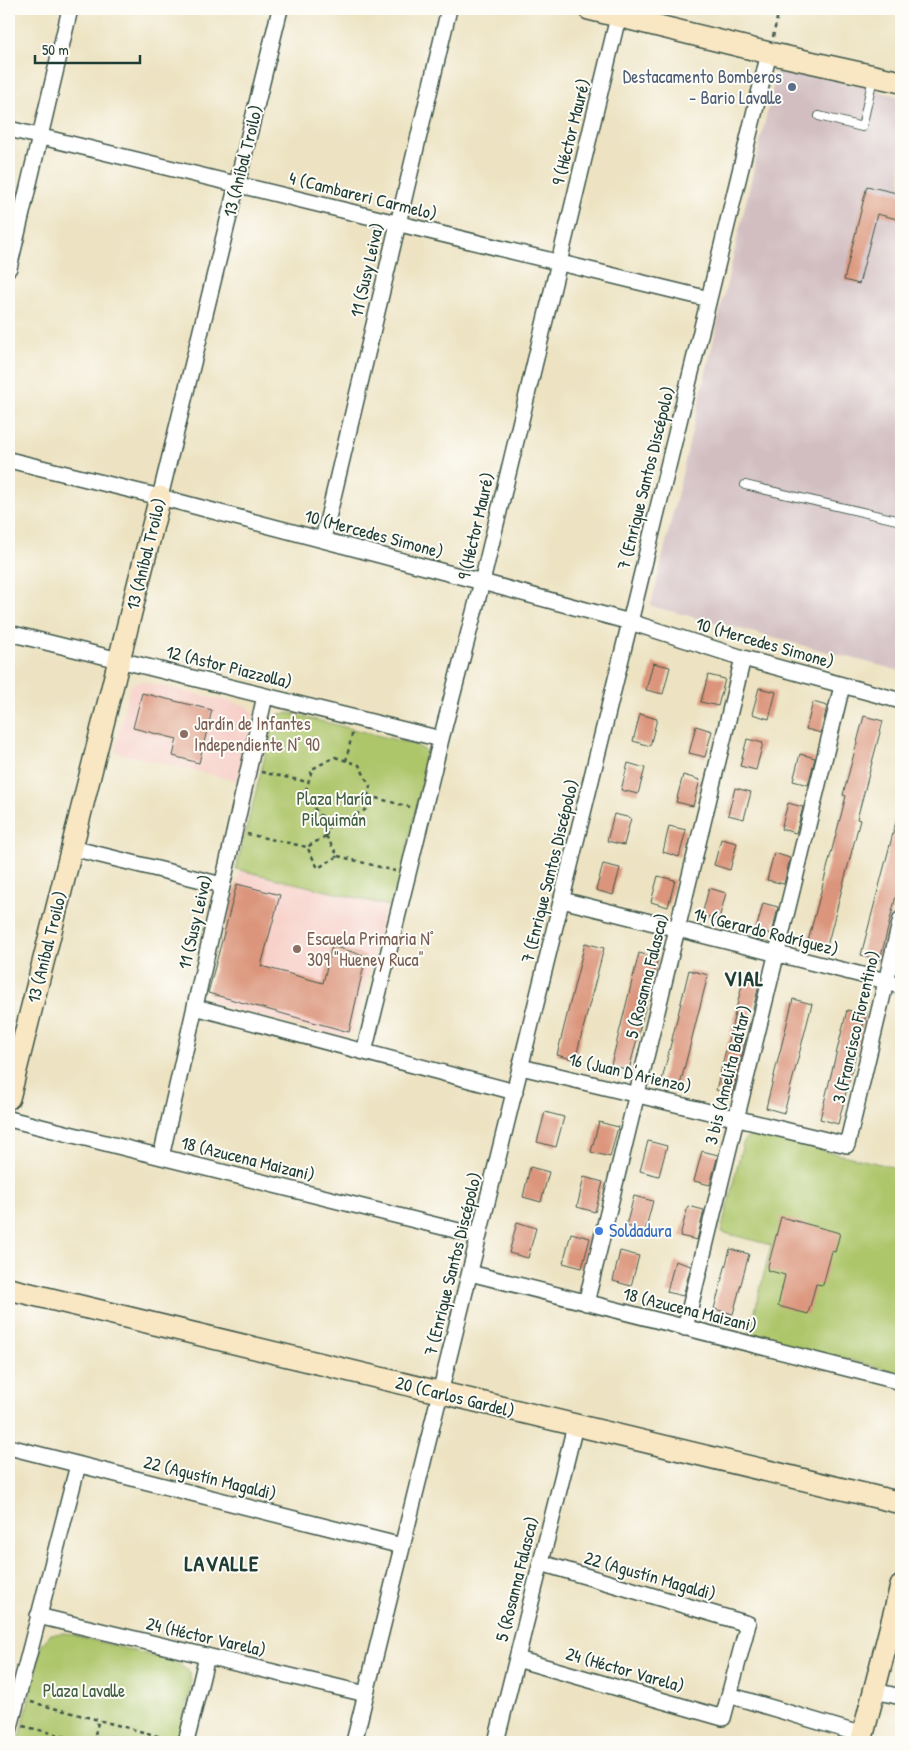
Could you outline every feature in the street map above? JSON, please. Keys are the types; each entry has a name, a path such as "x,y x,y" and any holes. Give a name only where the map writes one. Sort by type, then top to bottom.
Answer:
{"street":[{"path":"9,268 70,9"},
{"name":"13 (Aníbal Troilo)","path":"9,1098 120,660 280,9"},
{"name":"11 (Susy Leiva)","path":"323,540 449,9"},
{"path":"589,9 619,12 768,53 901,82"},
{"name":"9 (Héctor Mauré)","path":"364,1052 441,739 482,582 619,12"},
{"name":"7 (Enrique Santos Discépolo)","path":"354,1742 515,1092 768,53"},
{"name":"4 (Cambareri Carmelo)","path":"9,128 709,299"},
{"name":"10 (Mercedes Simone)","path":"9,460 160,497 482,582 630,622 744,658 901,701"},
{"name":"12 (Astor Piazzolla)","path":"9,633 441,739"},
{"name":"5 (Rosanna Falasca)","path":"586,1303 744,658"},
{"name":"3 bis (Amelita Baltar)","path":"685,1328 842,686"},
{"name":"11 (Susy Leiva)","path":"161,1157 265,696"},
{"path":"72,848 222,885"},
{"name":"14 (Gerardo Rodríguez)","path":"562,900 886,981 901,987"},
{"name":"3 (Francisco Fiorentino)","path":"847,1144 901,919"},
{"path":"195,1007 515,1092"},
{"name":"16 (Juan D'Arienzo)","path":"521,1067 847,1144"},
{"name":"18 (Azucena Maizani)","path":"9,1119 479,1236"},
{"name":"18 (Azucena Maizani)","path":"470,1273 901,1382"},
{"name":"20 (Carlos Gardel)","path":"9,1290 901,1503"},
{"name":"5 (Rosanna Falasca)","path":"496,1742 575,1426"},
{"name":"22 (Agustín Magaldi)","path":"9,1447 402,1546"},
{"path":"10,1727 78,1465"},
{"name":"22 (Agustín Magaldi)","path":"541,1564 748,1624 729,1695"},
{"path":"729,1695 862,1739 901,1586"},
{"name":"24 (Héctor Varela)","path":"38,1616 366,1694"},
{"path":"186,1742 207,1656"},
{"name":"24 (Héctor Varela)","path":"517,1659 723,1718 729,1695"},
{"path":"875,1691 901,1697"}],"lane":[{"path":"819,116 862,127 874,76"},
{"path":"745,485 901,521"}],"path":[{"path":"768,53 780,9"},
{"path":"346,761 355,718"},
{"path":"335,758 346,761 359,764 370,786 365,810 341,822 318,814 305,794 312,769 335,758"},
{"path":"248,770 308,782"},
{"path":"368,796 424,810"},
{"path":"234,832 307,847 326,836 331,819"},
{"path":"326,836 338,856"},
{"path":"307,847 318,868 338,856 408,873"},
{"path":"17,1699 182,1742"},
{"path":"93,1742 99,1719"},
{"path":"10,1727 87,1742"}],"shaded area":[{"path":"778,66 901,97 901,671 651,606"},
{"name":"Jardín de Infantes Independiente N° 90","path":"140,681 248,706 254,715 238,781 115,752 130,685"},
{"name":"Escuela Primaria N° 309 \"Hueney Ruca\"","path":"240,870 386,905 353,1031 342,1037 214,1004 208,993"}],"green space":[{"name":"Plaza María Pilquimán","path":"289,713 416,745 426,751 427,762 393,907 236,869 274,721 279,714"},
{"path":"758,1135 901,1169 901,1373 749,1335 771,1245 721,1232 743,1143 748,1137"},
{"name":"Plaza Lavalle","path":"65,1633 176,1662 190,1672 191,1687 178,1742 19,1742 42,1644 51,1634"}],"building":[{"path":"867,186 901,194 901,220 877,214 859,284 844,280"},
{"path":"653,663 670,667 663,694 646,690"},
{"path":"708,675 725,679 718,706 701,702"},
{"path":"759,688 776,692 769,719 752,714"},
{"name":"Jardín de Infantes Independiente N° 90","path":"142,693 212,710 199,763 173,756 177,739 133,728"},
{"path":"813,702 827,706 821,733 806,729"},
{"path":"640,714 657,719 650,746 633,741"},
{"path":"864,716 883,721 857,819 860,820 826,950 807,945 846,796 843,795"},
{"path":"696,726 712,731 705,757 689,753"},
{"path":"747,739 763,743 756,770 740,766"},
{"path":"800,754 815,758 808,785 793,781"},
{"path":"628,763 645,768 638,794 621,790"},
{"path":"683,775 700,780 693,806 676,802"},
{"path":"735,788 751,792 744,819 728,815"},
{"path":"788,803 803,807 796,833 781,829"},
{"path":"614,814 631,818 624,845 607,841"},
{"path":"897,818 901,818 901,876 880,960 861,955"},
{"path":"669,826 686,830 679,857 663,852"},
{"path":"721,839 737,843 730,870 714,865"},
{"path":"774,853 790,858 784,884 767,880"},
{"path":"603,864 620,868 613,895 596,890"},
{"path":"658,876 675,880 668,907 651,902"},
{"name":"Escuela Primaria N° 309 \"Hueney Ruca\"","path":"237,884 280,895 261,966 323,983 332,946 366,956 349,1032 208,993"},
{"path":"709,888 726,893 719,919 702,915"},
{"path":"763,903 778,907 772,934 756,930"},
{"path":"585,943 604,948 575,1060 557,1055"},
{"path":"639,953 658,958 629,1070 611,1065"},
{"path":"689,970 708,975 680,1085 662,1080"},
{"path":"743,981 759,985 732,1095 716,1090"},
{"path":"793,999 812,1004 784,1113 766,1108"},
{"path":"847,1010 866,1014 838,1124 820,1119"},
{"path":"545,1112 564,1117 556,1147 537,1142"},
{"path":"599,1122 618,1127 610,1157 591,1152"},
{"path":"648,1141 667,1146 659,1176 640,1171"},
{"path":"702,1151 718,1155 710,1185 694,1181"},
{"path":"530,1167 549,1172 541,1202 523,1197"},
{"path":"584,1177 603,1182 595,1212 577,1207"},
{"path":"634,1196 653,1201 645,1231 626,1226"},
{"path":"688,1206 704,1210 697,1240 680,1236"},
{"path":"781,1217 840,1233 835,1252 832,1251 823,1285 816,1284 808,1314 778,1306 785,1275 767,1270"},
{"path":"517,1222 536,1228 528,1258 509,1253"},
{"path":"571,1233 590,1238 582,1268 563,1263"},
{"path":"730,1249 749,1254 733,1314 714,1309"},
{"path":"620,1251 639,1256 631,1286 613,1281"},
{"path":"675,1261 691,1266 683,1296 667,1292"}],"place":[{"name":"Destacamento Bomberos - Bario Lavalle","path":"792,87"},
{"name":"Jardín de Infantes Independiente N° 90","path":"184,734"},
{"name":"Escuela Primaria N° 309 \"Hueney Ruca\"","path":"297,949"},
{"name":"Soldadura","path":"599,1231"}],"district":[{"name":"VIAL","path":"744,978"},
{"name":"LAVALLE","path":"222,1563"}]}
